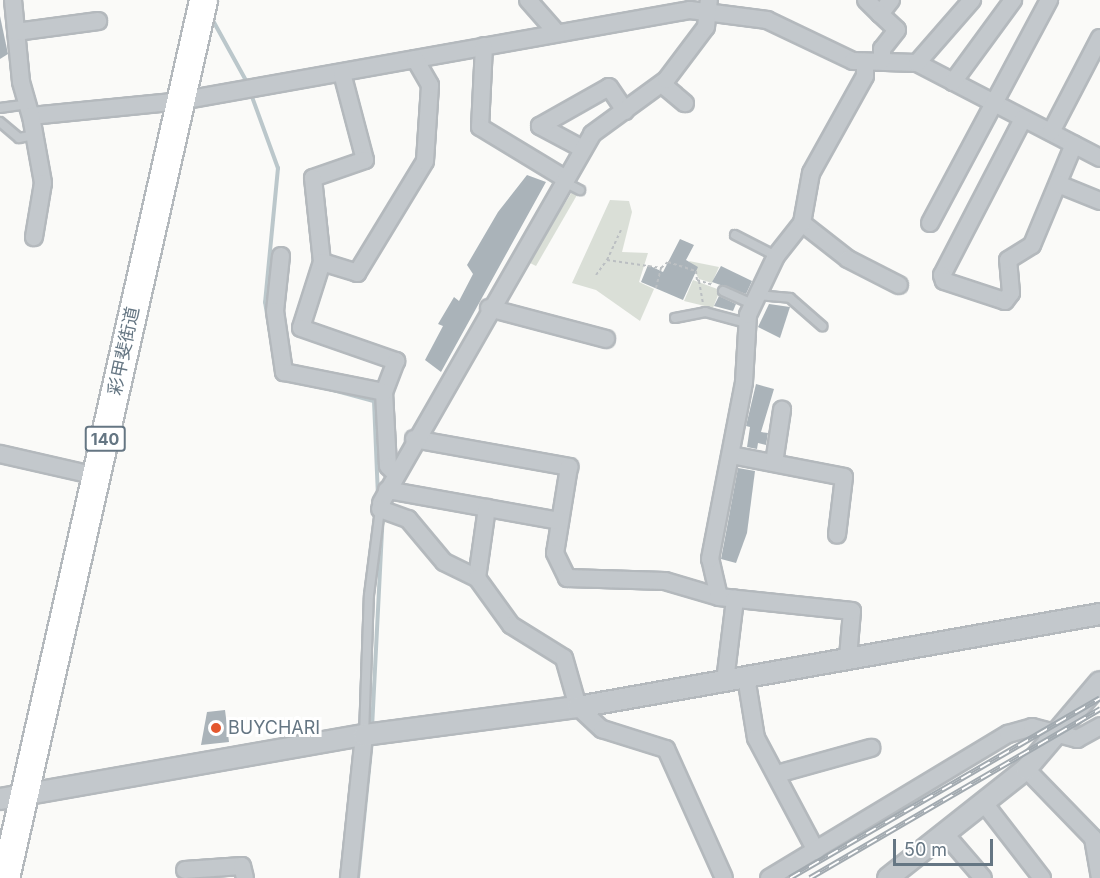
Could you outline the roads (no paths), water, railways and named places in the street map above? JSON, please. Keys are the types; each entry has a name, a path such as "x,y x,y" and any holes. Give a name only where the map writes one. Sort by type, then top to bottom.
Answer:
{"highway":[{"name":"彩甲斐街道","path":"23,878 21,795 188,98 203,0"},
{"name":"彩甲斐街道","path":"5,878 21,795 188,98 217,0"}],"street":[{"path":"13,0 16,32 43,183 34,237"},
{"path":"528,0 557,33"},
{"path":"866,0 897,30 882,49 882,60"},
{"path":"880,14 891,0"},
{"path":"918,63 972,0"},
{"path":"953,82 1013,0"},
{"path":"930,223 990,103 1048,0"},
{"path":"30,110 188,98 342,73 557,33 662,7 708,6 767,20 865,62 882,60 918,63 990,103 1100,158"},
{"path":"382,501 414,439 583,149 600,125 625,111 662,84 706,27 708,6"},
{"path":"16,32 98,21"},
{"path":"1051,132 1100,38"},
{"path":"484,46 480,127 565,180"},
{"path":"322,262 357,273 425,161 430,86 416,59"},
{"path":"725,681 727,598 710,559 744,382 746,323 776,256 802,223 811,173 865,76 865,62"},
{"path":"342,73 365,160 313,178 322,262 301,328 396,362 384,392 388,466 396,474"},
{"path":"662,84 686,103"},
{"path":"583,149 540,126 609,87 625,111"},
{"path":"1023,119 942,275 944,281 1005,301 1011,293 1008,260 1032,245 1074,144"},
{"path":"1058,184 1100,201"},
{"path":"802,223 848,259 899,285"},
{"path":"281,256 275,311 284,372 384,392"},
{"path":"489,308 606,339"},
{"path":"774,463 782,410"},
{"path":"414,439 569,467 555,553 567,579 665,582 727,598 852,611 848,657"},
{"path":"0,454 97,476"},
{"path":"731,455 844,477 837,535"},
{"path":"382,501 487,508 560,521"},
{"path":"382,501 408,519 444,562 477,578 511,625 564,658 578,707 602,729 666,749 724,878"},
{"path":"477,578 487,508"},
{"path":"21,795 364,735 578,707 848,657 1100,614"},
{"path":"746,677 756,738 816,850"},
{"path":"888,878 1026,769 1100,682"},
{"path":"769,878 1008,734 1032,727 1077,739 1100,726"},
{"path":"349,878 364,735"},
{"path":"777,774 871,748"},
{"path":"1026,769 1093,838 1100,878"},
{"path":"984,803 1042,878"},
{"path":"945,834 983,878"},
{"path":"185,870 243,866 245,878"}],"lane":[{"path":"0,108 30,110"},
{"path":"0,122 19,138 34,134"},
{"path":"565,180 580,190"},
{"path":"735,235 776,256"},
{"path":"719,289 755,299 790,298 822,326"},
{"path":"675,318 705,312 746,323"},
{"path":"364,735 369,595 382,501"}],"waterway":[{"path":"211,17 248,84"},
{"path":"251,94 278,168 265,302 276,368"},
{"path":"278,375 374,401 378,498"},
{"path":"372,728 383,514"},
{"path":"358,878 372,741"}],"railway":[{"path":"790,878 1100,698"},
{"path":"810,878 1100,709"}],"place":[{"name":"BUYCHARI","path":"216,728"}]}
